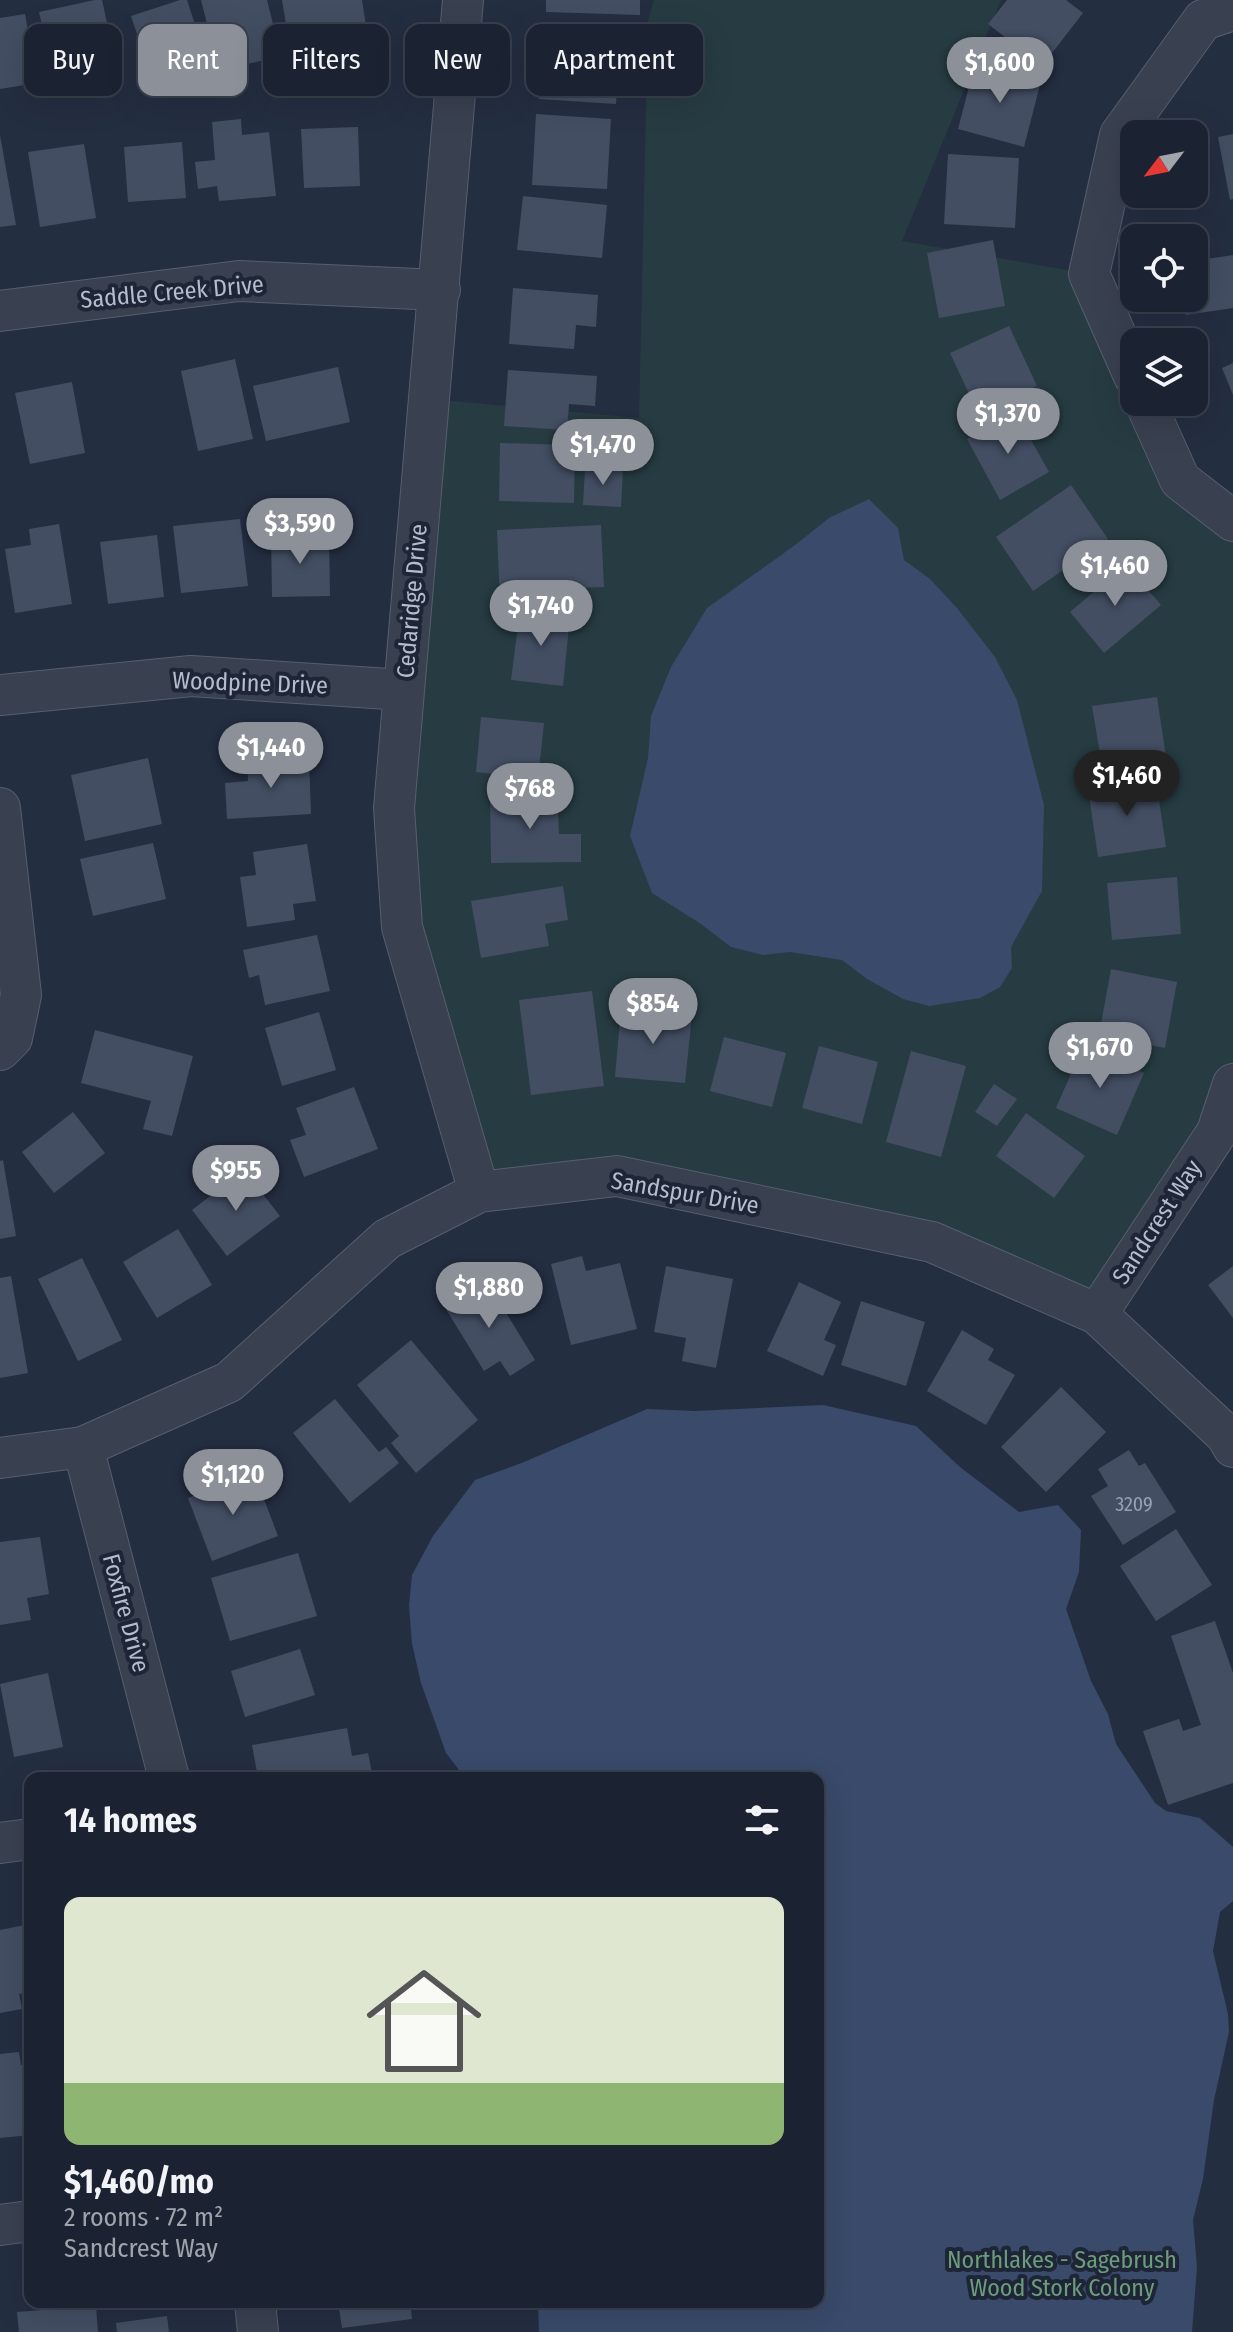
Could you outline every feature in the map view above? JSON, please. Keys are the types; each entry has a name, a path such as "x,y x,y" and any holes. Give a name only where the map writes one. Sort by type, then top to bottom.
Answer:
{"street":[{"name":"Cedaridge Drive","path":"463,0 394,808 402,927 479,1192"},
{"path":"1120,344 1089,274 1120,135 1203,20 1233,10"},
{"name":"Saddle Creek Drive","path":"0,311 239,281 440,290"},
{"path":"1151,416 1180,480 1233,521"},
{"name":"Woodpine Drive","path":"0,695 191,676 404,690"},
{"path":"0,808 21,995 12,1038 0,1050"},
{"name":"Sandcrest Way","path":"1097,1314 1217,1132 1233,1084"},
{"name":"Sandspur Drive","path":"0,1458 83,1447 229,1382 387,1239 479,1192 617,1176 932,1242 1097,1314 1226,1435 1233,1447"},
{"name":"Foxfire Drive","path":"83,1447 167,1772"},
{"path":"0,1843 24,1840"},
{"path":"0,2225 24,2222"},
{"path":"256,2308 258,2332"}],"green space":[{"path":"654,0 1001,0 902,241 1089,274 1120,344 1120,416 1161,416 1233,521 1233,1084 1097,1314 932,1242 617,1176 479,1192 402,927 430,399 639,418 646,96 703,96 703,24 648,24"}],"water":[{"path":"869,499 898,528 904,560 930,579 995,657 1017,700 1044,805 1042,891 1011,947 1012,968 1000,987 980,998 929,1006 903,999 867,979 842,960 790,952 763,955 731,947 652,893 630,836 648,758 651,716 671,667 707,608 829,518"},
{"path":"823,1405 916,1426 960,1467 1019,1512 1058,1505 1081,1530 1079,1572 1066,1609 1091,1681 1108,1714 1116,1744 1155,1803 1166,1811 1200,1818 1233,1847 1233,1901 1220,1912 1213,1951 1228,2014 1229,2032 1193,2220 1197,2267 1192,2332 539,2332 538,2308 824,2308 824,1772 460,1772 446,1753 421,1683 412,1644 409,1605 412,1575 433,1536 475,1480 647,1409 695,1411"}],"building":[{"path":"102,0 107,24 42,24 39,12"},
{"path":"187,0 195,24 138,24 138,37 131,16"},
{"path":"201,0 267,0 273,24 263,24 263,60 247,64 247,24 207,24"},
{"path":"282,0 362,0 366,24 286,24"},
{"path":"546,0 640,0 640,15 546,12"},
{"path":"1007,0 1066,0 1083,13 1042,66 988,24"},
{"path":"25,14 24,85 0,89 0,18"},
{"path":"975,64 1041,81 1024,147 958,129"},
{"path":"539,96 616,96 616,104 539,99"},
{"path":"536,114 611,119 607,189 532,185"},
{"path":"241,119 242,135 269,132 276,196 219,201 217,186 198,189 195,162 215,160 212,122"},
{"path":"358,127 360,186 304,188 301,129"},
{"path":"1233,134 1233,199 1230,200 1218,137"},
{"path":"0,135 16,225 0,227"},
{"path":"182,142 186,198 128,202 124,147"},
{"path":"84,144 96,218 40,227 28,152"},
{"path":"948,154 1019,158 1015,228 944,224"},
{"path":"523,196 607,205 602,258 517,250"},
{"path":"993,240 1005,306 939,318 927,253"},
{"path":"1233,255 1233,308 1208,312 1208,259"},
{"path":"513,288 598,295 596,327 576,325 574,349 509,344"},
{"path":"1009,326 1037,386 978,413 950,353"},
{"path":"235,359 253,439 198,451 181,371"},
{"path":"1233,363 1233,395 1222,368"},
{"path":"338,367 350,422 266,441 253,386"},
{"path":"508,370 597,376 595,406 569,404 567,430 504,426"},
{"path":"72,382 85,453 30,464 15,393"},
{"path":"1016,413 1049,472 1000,500 967,439"},
{"path":"500,443 575,445 574,503 499,501"},
{"path":"585,468 623,469 621,507 583,505"},
{"path":"1071,485 1108,539 1033,591 996,537"},
{"path":"240,519 248,586 181,593 173,526"},
{"path":"59,524 72,604 15,613 5,549 31,545 29,529"},
{"path":"601,525 604,587 550,589 550,599 500,601 497,530"},
{"path":"157,535 164,597 108,604 100,542"},
{"path":"329,535 330,596 272,597 271,536"},
{"path":"1126,564 1161,605 1104,653 1070,612"},
{"path":"520,610 570,617 563,686 511,680"},
{"path":"1157,697 1167,763 1103,772 1092,706"},
{"path":"481,717 544,723 538,779 476,772"},
{"path":"148,758 162,824 85,841 71,775"},
{"path":"309,759 311,814 227,819 225,783 248,781 247,762"},
{"path":"1156,780 1166,847 1098,857 1088,789"},
{"path":"557,794 559,834 581,834 581,862 491,863 490,795"},
{"path":"153,843 166,899 93,916 80,859"},
{"path":"307,844 316,901 293,904 295,920 247,927 240,877 256,875 253,852"},
{"path":"1177,877 1181,934 1112,940 1107,883"},
{"path":"563,886 568,920 545,924 549,946 481,958 471,901"},
{"path":"317,935 330,991 265,1005 259,975 249,978 243,950"},
{"path":"1111,969 1177,982 1165,1048 1099,1035"},
{"path":"592,991 604,1086 531,1095 519,1000"},
{"path":"621,1009 692,1015 685,1083 615,1077"},
{"path":"319,1012 336,1070 282,1086 265,1028"},
{"path":"95,1030 193,1056 172,1136 143,1129 151,1101 81,1083"},
{"path":"724,1037 786,1053 772,1107 710,1091"},
{"path":"819,1046 878,1062 862,1124 802,1108"},
{"path":"1083,1046 1144,1073 1117,1135 1056,1108"},
{"path":"911,1051 966,1066 941,1157 886,1142"},
{"path":"994,1084 1017,1099 997,1126 975,1112"},
{"path":"354,1087 378,1149 304,1177 290,1140 306,1135 296,1108"},
{"path":"73,1112 105,1153 54,1193 22,1152"},
{"path":"1026,1113 1085,1156 1054,1198 996,1156"},
{"path":"3,1160 16,1236 0,1239 0,1161"},
{"path":"244,1170 280,1216 227,1256 192,1210"},
{"path":"178,1229 212,1285 157,1318 123,1262"},
{"path":"582,1256 586,1271 620,1263 637,1329 571,1345 551,1264"},
{"path":"82,1258 122,1340 78,1361 38,1279"},
{"path":"666,1266 733,1279 716,1368 682,1361 686,1338 654,1332"},
{"path":"1233,1266 1233,1318 1208,1285"},
{"path":"11,1276 28,1373 0,1378 0,1278"},
{"path":"486,1280 535,1360 510,1376 500,1361 484,1371 444,1306"},
{"path":"799,1282 841,1302 824,1340 836,1345 823,1376 767,1351"},
{"path":"861,1301 925,1322 906,1386 841,1365"},
{"path":"962,1330 994,1349 988,1360 1015,1375 986,1425 927,1391"},
{"path":"411,1340 478,1420 416,1473 391,1443 399,1436 357,1385"},
{"path":"1061,1387 1106,1432 1046,1492 1001,1447"},
{"path":"335,1399 379,1452 386,1447 399,1463 350,1503 293,1433"},
{"path":"1129,1450 1139,1466 1145,1463 1176,1512 1123,1545 1091,1496 1108,1486 1098,1469"},
{"path":"254,1473 278,1536 212,1561 188,1498"},
{"path":"1176,1529 1212,1585 1156,1621 1120,1566"},
{"path":"40,1537 49,1594 27,1598 31,1620 0,1625 0,1542"},
{"path":"298,1553 317,1616 230,1641 211,1578"},
{"path":"1215,1621 1233,1673 1233,1783 1168,1805 1143,1731 1179,1719 1183,1731 1201,1725 1171,1636"},
{"path":"300,1649 315,1695 245,1717 231,1671"},
{"path":"48,1673 63,1747 14,1757 0,1684"},
{"path":"347,1728 352,1756 368,1753 372,1772 257,1772 252,1745"},
{"path":"24,1925 24,1993 19,1994 22,2009 0,2013 0,1930"},
{"path":"19,2052 21,2065 24,2065 24,2136 0,2138 0,2054"},
{"path":"96,2308 98,2332 19,2332 17,2312"},
{"path":"339,2308 411,2308 412,2319 342,2328"},
{"path":"167,2316 169,2332 117,2332 116,2323"}],"park label":[{"name":"Northlakes - Sagebrush Wood Stork Colony","path":"1062,2274"}]}
